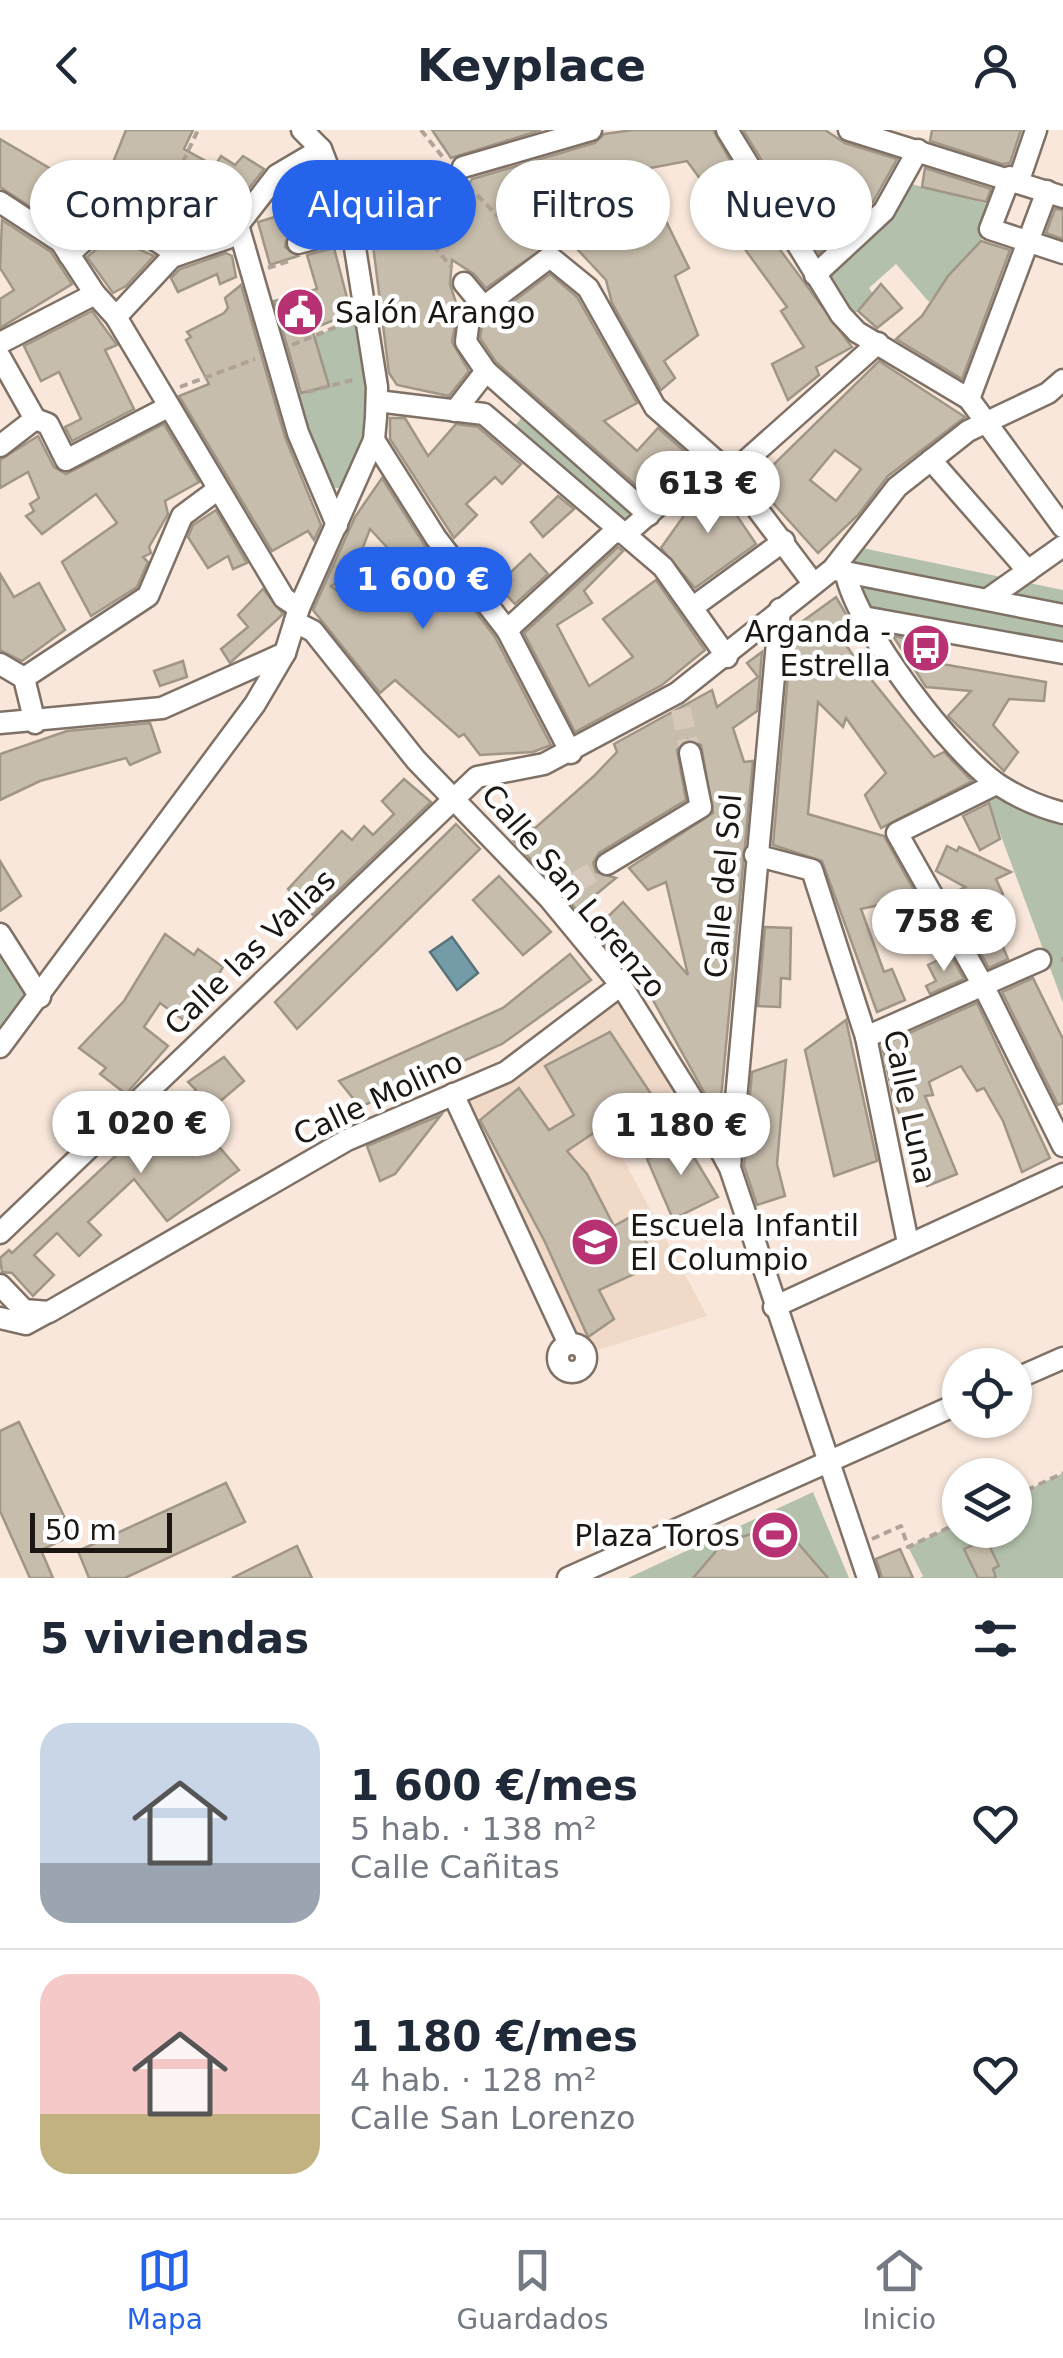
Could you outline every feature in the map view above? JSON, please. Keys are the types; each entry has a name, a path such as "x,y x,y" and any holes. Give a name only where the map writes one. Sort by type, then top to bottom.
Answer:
{"street":[{"path":"302,130 321,149 325,160"},
{"path":"476,167 520,138 592,130"},
{"path":"727,130 840,315 857,332 968,399 1063,527"},
{"path":"849,130 1055,194 1029,239 968,399"},
{"path":"1036,130 990,229 1029,239 1063,254"},
{"path":"252,207 276,175 321,149"},
{"path":"815,276 884,211 918,150"},
{"path":"1,204 61,242 95,294 2,343 35,418 48,424 66,460 168,407"},
{"path":"69,255 74,250"},
{"path":"171,250 178,255"},
{"path":"116,316 178,255 193,250"},
{"path":"247,250 288,397 337,525"},
{"path":"0,1047 254,704 284,654 297,615 374,440 376,374 355,250"},
{"path":"648,515 486,370 466,342 469,318 550,257 588,288 655,407 731,474 812,583"},
{"path":"464,283 482,306"},
{"name":"Calle San Lorenzo","path":"95,294 116,316 284,598 416,760 456,797 621,985 730,1168 868,1578"},
{"path":"731,474 878,342"},
{"path":"455,411 486,370"},
{"name":"Calle las Vallas","path":"0,1233 477,777 544,764 679,701 812,583 839,572 898,487 968,430 1048,393 1063,380"},
{"path":"377,401 484,414 663,567 727,657"},
{"path":"508,435 528,408"},
{"path":"0,446 35,418"},
{"path":"374,440 436,538 507,630 571,753"},
{"path":"507,630 614,532 626,533 712,459"},
{"path":"931,460 1028,571"},
{"path":"24,678 148,596 182,516 217,490"},
{"path":"693,607 784,541"},
{"path":"988,599 1063,546"},
{"path":"839,572 1063,615"},
{"path":"839,572 851,599 935,722 996,784 1038,807 1063,813"},
{"name":"Calle del Sol","path":"730,1168 780,609"},
{"path":"863,617 1063,653"},
{"path":"0,723 162,708 284,654"},
{"path":"0,664 24,678 36,722"},
{"path":"0,740 36,722"},
{"path":"607,864 701,806 690,753"},
{"path":"996,784 898,833 984,987 1063,1146"},
{"name":"Calle Luna","path":"755,855 812,870 866,1037 908,1243"},
{"path":"0,934 40,996"},
{"path":"866,1037 1040,960"},
{"name":"Calle Molino","path":"50,1312 347,1140 506,1072 621,985"},
{"path":"453,1094 568,1344"},
{"path":"774,1307 1063,1174"},
{"path":"0,1285 24,1310 50,1312"},
{"path":"0,1318 26,1324 50,1312"},
{"path":"1032,1372 1063,1358"},
{"path":"568,1578 942,1412"}],"path":[{"path":"184,160 198,130"},
{"path":"421,130 446,160"},
{"path":"476,189 523,243 536,254 550,257"},
{"path":"255,272 300,250"},
{"path":"437,250 464,283"},
{"path":"288,397 376,374"},
{"path":"1032,1488 1063,1473"},
{"path":"856,1546 901,1526 908,1546 942,1530"}],"shaded area":[{"name":"Escuela Infantil El Columpio","path":"621,985 683,1083 609,1132 707,1316 595,1351 588,1337 569,1344 453,1094 506,1072"}],"green space":[{"path":"904,182 998,207 990,229 929,302 896,264 869,288 873,294 847,322 815,275 839,250 872,250 872,215"},
{"path":"367,315 377,383 352,490 323,486 288,397 329,385 314,336"},
{"path":"529,408 649,515 627,533 508,435"},
{"path":"848,545 1063,590 1063,654 863,617 846,574"},
{"path":"984,790 1063,812 1063,1003"},
{"path":"0,934 40,997 0,1047"},
{"path":"1063,1473 1063,1578 920,1578 923,1576 908,1547 942,1531 942,1548 1032,1548 1032,1488"},
{"name":"Plaza Toros","path":"813,1492 849,1578 628,1578"}],"water":[{"path":"452,937 478,973 457,990 430,952"}],"building":[{"path":"126,130 193,130 184,149 204,160 114,160"},
{"path":"432,130 541,130 451,158"},
{"path":"713,130 730,160 690,160 690,165 687,161 670,164 670,160 537,160 595,143 604,134"},
{"path":"743,130 825,130 845,143 897,159 872,203 872,160 762,160"},
{"path":"932,130 1021,130 1010,163 1002,164 930,141"},
{"path":"0,139 36,160 30,160 30,206 0,187"},
{"path":"252,162 264,169 252,185"},
{"path":"925,168 991,189 986,202 922,187"},
{"path":"496,172 496,250 541,250 486,288 474,274 452,260 450,284 458,309 452,342 469,371 449,396 397,385 389,373 374,250 476,250 476,178"},
{"path":"1055,209 1063,210 1063,239 1046,233"},
{"path":"272,218 272,250 289,250 298,256 270,265 258,222"},
{"path":"2,220 30,238 30,250 51,252 72,284 0,328 0,299 14,290 0,268"},
{"path":"670,229 689,268 675,276 698,335 664,361 675,378 661,390 612,303 606,280 578,250 670,250"},
{"path":"981,241 1010,250 962,379 896,339 922,316 948,276"},
{"path":"96,250 140,250 154,256 126,286 113,293 87,257"},
{"path":"335,250 351,313 312,329 329,386 301,393 274,301 317,289 307,255"},
{"path":"745,250 780,250 852,347 816,367 819,375 788,400 772,364 804,347 781,311 787,307"},
{"path":"226,253 232,256 236,277 220,284 217,274 178,292 171,278 180,269"},
{"path":"550,274 577,297 637,403 604,421 637,451 658,428 692,458 648,496 496,362 480,338 482,325"},
{"path":"881,284 902,308 877,328 858,311"},
{"path":"241,285 285,437 321,525 314,540 308,531 272,551 179,396 209,384 186,340 191,337 187,332 224,313 228,308 225,298"},
{"path":"92,311 117,345 105,350 134,409 72,441 65,427 81,419 59,372 41,381 24,346"},
{"path":"879,361 965,417 888,476 858,515 818,553 755,483","holes":["835,450 861,469 836,501 810,480"]},
{"path":"390,418 405,418 428,456 456,424 478,427 521,464 502,484 495,477 466,504 477,515 454,538 390,439"},
{"path":"164,424 199,482 165,501 168,514 149,547 151,553 143,557 148,562 137,587 91,616 62,562 117,523 96,494 42,534 26,516 34,511 30,504 39,498 28,472 0,488 0,460 38,436 54,467 66,474"},
{"path":"712,476 740,509 733,510 756,544 695,588 661,548"},
{"path":"382,478 425,546 495,637 551,745 533,752 480,755 464,734 459,737 395,680 380,693 313,610 355,517","holes":["370,529 410,572 405,576 412,584 376,598 362,609 331,586 353,573"]},
{"path":"558,496 574,509 543,537 531,522"},
{"path":"216,510 247,563 233,569 228,556 208,568 188,537 193,525"},
{"path":"618,547 623,551 584,591 592,603 557,625 589,686 633,657 603,619 656,580 705,650 662,685 575,732 524,633"},
{"path":"530,554 548,574 515,604 497,585"},
{"path":"0,574 14,597 39,583 65,630 22,661 0,650"},
{"path":"263,589 283,614 230,663 221,649 248,627 238,615"},
{"path":"836,597 850,621 837,631 858,663 934,757 944,752 972,781 881,828 865,795 886,773 846,718 843,727 818,702 808,814 884,836 934,927 913,935 893,902 861,909 884,972 892,969 905,1000 877,1012 822,861 773,845 792,629"},
{"path":"893,636 921,641 919,660 1046,682 1044,701 1009,699 993,725 1018,752 1004,771 948,716 971,691 926,687"},
{"path":"762,652 757,711 733,728 744,762 753,761 719,1119 644,984 639,988 594,930 623,902 688,975 666,882 648,890 629,868 713,813 701,745 688,739 677,750 686,800 599,853 593,863 596,872 616,878 577,910 513,840 500,813 510,805 534,829 617,752 614,744 712,690 717,707 758,677 747,663"},
{"path":"183,661 187,677 160,686 154,671"},
{"path":"150,723 160,752 130,765 126,758 40,781 0,800 0,754 67,731"},
{"path":"404,779 431,802 313,915 288,889 342,831 352,840 364,826 373,835 394,814 382,801"},
{"path":"989,803 1000,839 980,850 963,816"},
{"path":"456,824 480,849 297,1029 275,1002"},
{"path":"947,846 957,851 959,847 1011,872 996,879 1003,894 984,902 1008,959 989,968 948,896 965,887 936,871"},
{"path":"0,861 21,896 0,911"},
{"path":"499,876 551,932 523,955 473,900"},
{"path":"765,927 791,928 790,979 781,978 780,1007 758,1006"},
{"path":"165,934 194,955 198,949 223,967 189,1024 160,1003 144,1027 168,1046 126,1094 100,1074 106,1068 79,1048 124,1001"},
{"path":"570,954 591,980 502,1044 360,1107 339,1081 503,1008"},
{"path":"950,954 964,979 930,994 926,986 936,981 928,965"},
{"path":"1033,978 1063,1039 1063,1103 1058,1105 1002,992"},
{"path":"977,1003 1050,1158 1022,1172 1003,1121 984,1088 977,1091 961,1066 929,1082 933,1095 925,1096 957,1174 927,1186 893,1097 882,1045"},
{"path":"846,1020 877,1161 834,1176 805,1050"},
{"path":"610,1032 651,1094 567,1151 587,1174 614,1226 634,1215 656,1264 599,1290 614,1319 588,1337 545,1242 480,1120 519,1088 549,1130 574,1115 545,1066"},
{"path":"224,1057 244,1081 197,1121 239,1170 167,1221 134,1179 88,1222 101,1235 79,1256 57,1233 34,1255 54,1275 33,1296 12,1273 2,1272 0,1258 9,1250 12,1253 143,1130 169,1110 172,1114 196,1090 188,1082"},
{"path":"786,1060 777,1164 785,1196 757,1205 744,1166 752,1072"},
{"path":"441,1115 395,1174 380,1181 367,1146"},
{"path":"680,1134 718,1197 673,1219 647,1159 663,1152 660,1144"},
{"path":"19,1422 73,1535 41,1550 53,1578 30,1578 0,1511 0,1431"},
{"path":"226,1483 245,1522 125,1578 89,1578 78,1551"},
{"path":"760,1531 797,1542 828,1578 693,1578 723,1543"},
{"path":"297,1546 312,1578 232,1578"},
{"path":"990,1548 999,1566 993,1569 996,1578 978,1578 964,1549"},
{"path":"900,1549 913,1578 882,1578 876,1559"}],"tunnel":[{"path":"681,709 690,753"},
{"path":"549,898 607,864"}],"place":[{"name":"Salón Arango","path":"300,312"},
{"name":"Arganda - Estrella","path":"926,648"},
{"name":"Escuela Infantil El Columpio","path":"595,1242"},
{"name":"Plaza Toros","path":"775,1535"}]}
